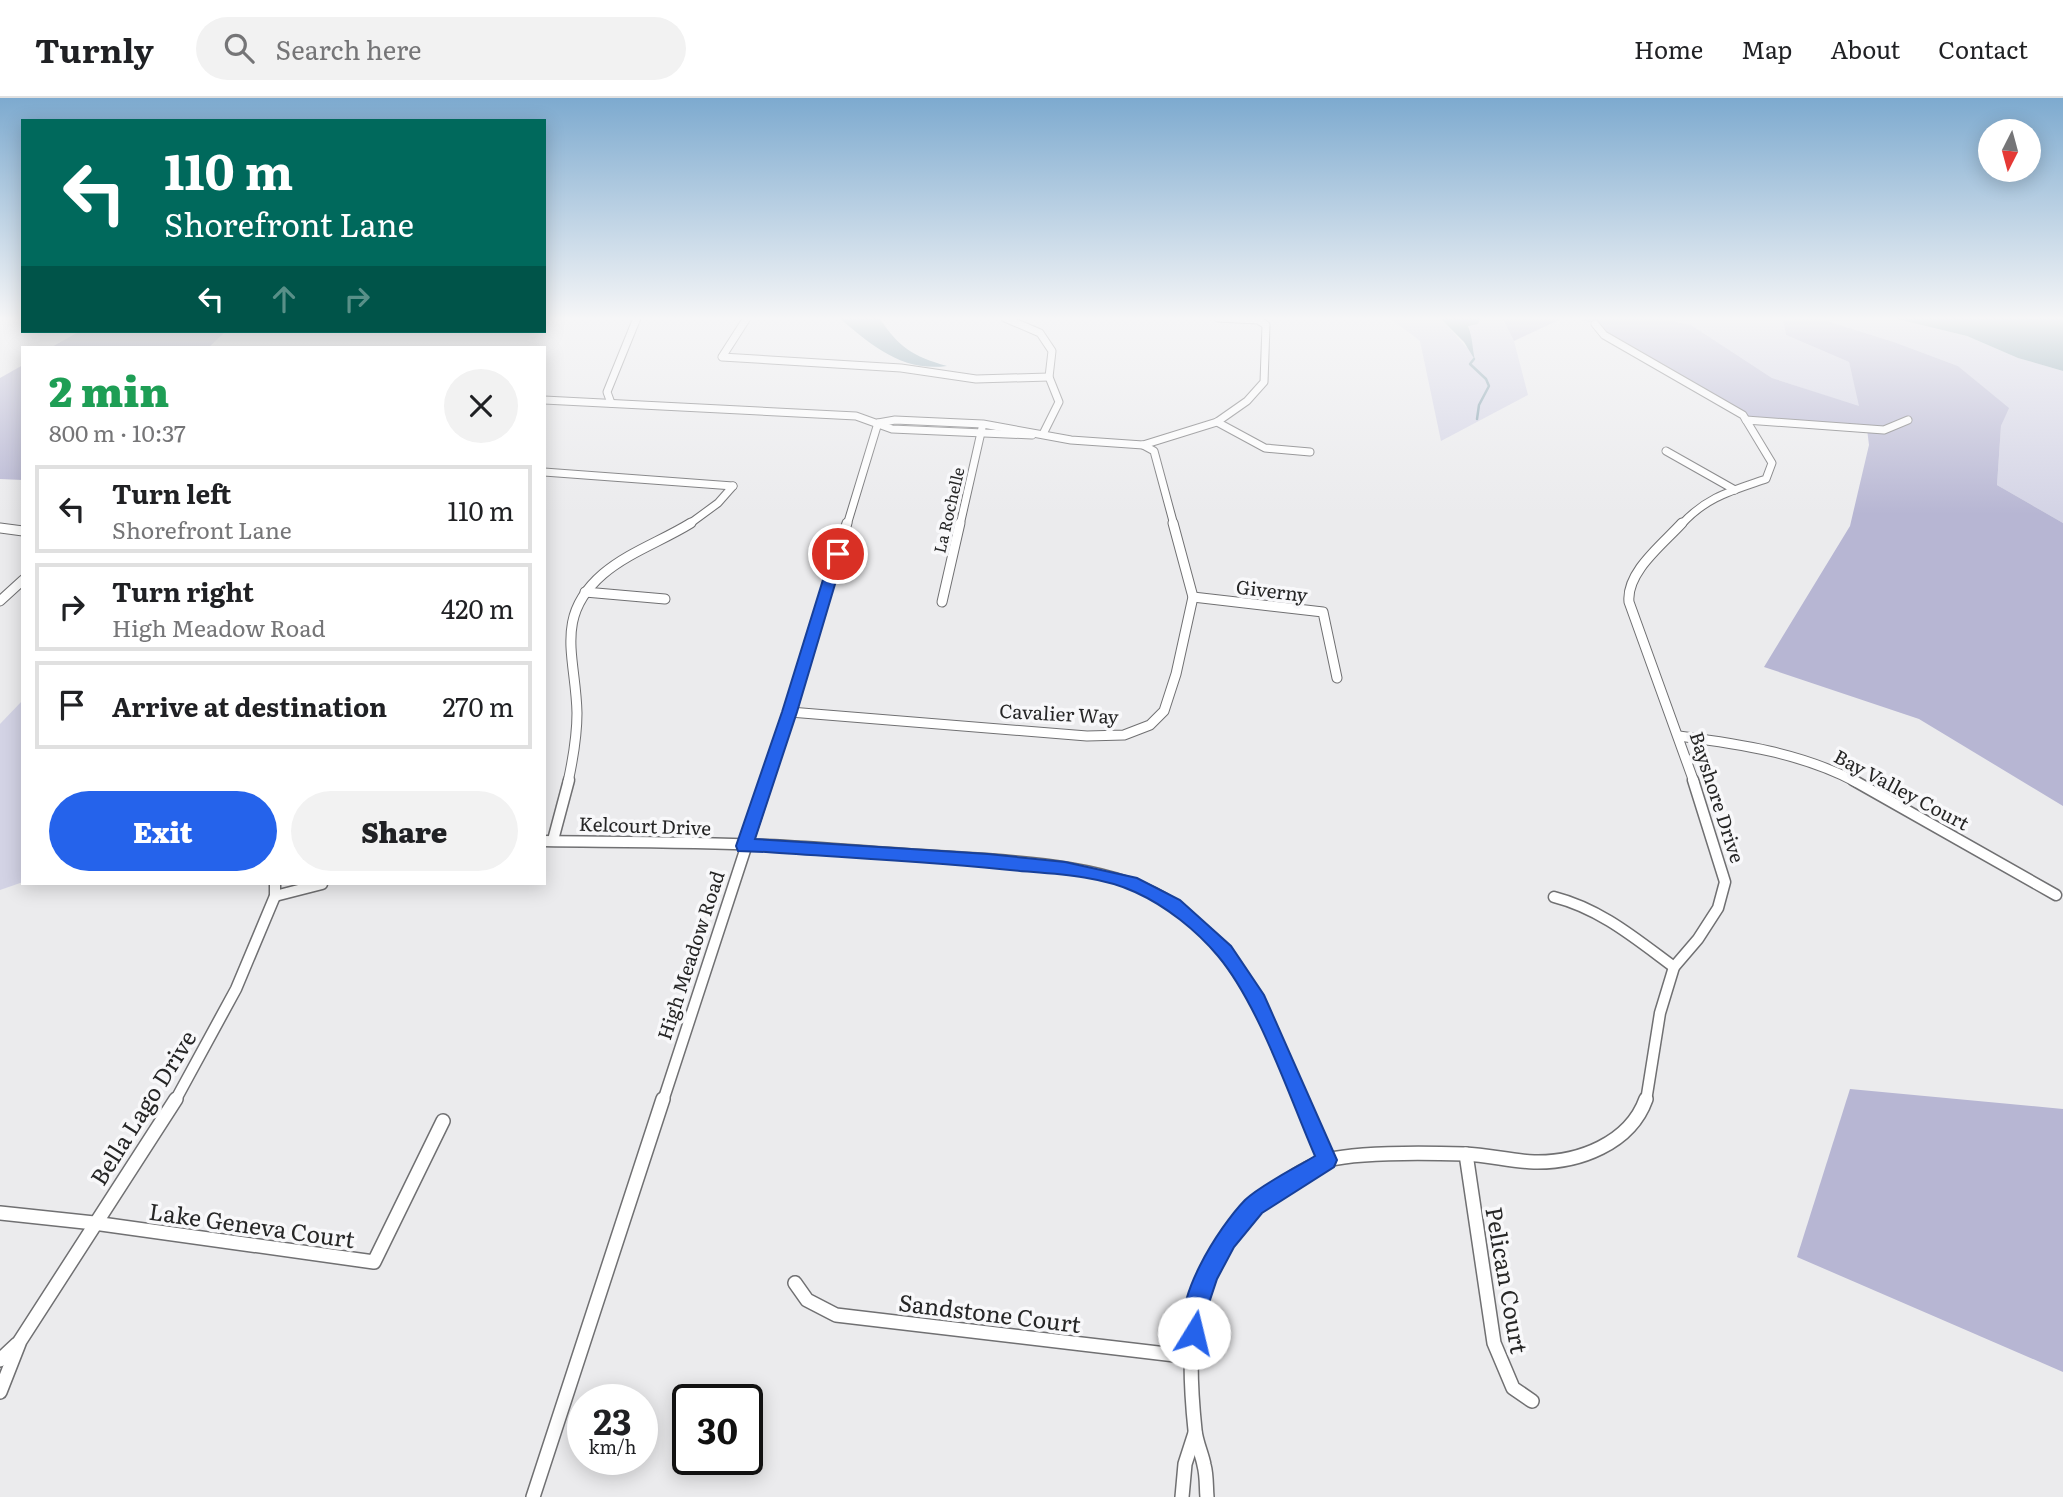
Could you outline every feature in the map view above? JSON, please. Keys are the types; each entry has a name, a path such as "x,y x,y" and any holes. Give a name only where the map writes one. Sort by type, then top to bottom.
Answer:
{"street":[{"path":"611,383 607,392 611,403"},
{"path":"1043,434 1059,402 1052,383"},
{"path":"878,423 895,420 983,424 1071,440 1143,445 1217,422 1242,406 1263,383"},
{"name":"Bayshore Drive","path":"1207,1497 1205,1468 1195,1432 1192,1357 1196,1309 1207,1275 1226,1239 1255,1205 1326,1160 1364,1156 1466,1154 1535,1162 1586,1155 1621,1136 1646,1102 1660,1013 1674,967 1708,925 1718,908 1726,882 1679,736 1632,610 1628,591 1633,578 1697,507 1766,479 1772,468 1746,421 1735,409 1689,383"},
{"path":"546,400 856,416 892,429 1043,434"},
{"path":"1746,421 1884,429 1908,420"},
{"path":"1217,422 1265,448 1310,452"},
{"name":"High Meadow Road","path":"533,1497 790,712 878,423"},
{"name":"La Rochelle","path":"942,602 983,424"},
{"name":"Cavalier Way","path":"790,712 1087,736 1124,735 1150,725 1164,711 1193,597 1154,451 1143,445"},
{"path":"1666,451 1735,490"},
{"path":"546,472 733,486 722,501 697,522 608,569 585,592 568,631 577,715 564,805 549,840"},
{"path":"0,528 21,531"},
{"path":"0,601 21,582"},
{"path":"585,592 664,599"},
{"name":"Giverny","path":"1193,597 1323,612 1338,678"},
{"name":"Bay Valley Court","path":"1679,736 1743,745 1830,768 2056,895"},
{"name":"Kelcourt Drive","path":"549,840 797,847 1065,868 1131,883 1153,892 1174,905 1224,951 1246,982 1257,1001 1326,1160"},
{"path":"275,890 315,885"},
{"name":"Bella Lago Drive","path":"0,1392 20,1341 176,1100 236,989 275,890"},
{"path":"1554,897 1577,901 1592,908 1674,967"},
{"name":"Lake Geneva Court","path":"94,1223 374,1262 443,1121"},
{"name":"Pelican Court","path":"1466,1154 1494,1343 1513,1388 1532,1401"},
{"path":"0,1213 94,1223"},
{"name":"Sandstone Court","path":"795,1283 807,1300 836,1315 1192,1357"},
{"name":"Bella Lago Drive","path":"0,1360 20,1341"},
{"name":"Bayshore Drive","path":"1182,1497 1185,1464 1195,1432"}],"shaded area":[{"path":"0,383 21,383 21,480 0,479"},
{"path":"1429,383 1525,383 1528,395 1441,441"},
{"path":"1685,383 1788,383 1859,406 1854,383 1979,383 2009,408 2001,426 1997,485 2063,523 2063,806 1919,719 1764,667 1850,526 1869,445 1867,429 1746,420"},
{"path":"1788,383 1854,383 1860,407"},
{"path":"1979,383 2063,383 2063,523 1997,485 2001,426 2008,408"},
{"path":"21,702 21,883 0,890 0,724"},
{"path":"1850,1089 2063,1109 2063,1372 1797,1257"}],"waterway":[{"path":"1477,419 1479,405 1488,383"}],"route":[{"path":"838,554 790,712 744,846 766,845 988,860 1065,868 1107,877 1137,885 1174,905 1224,951 1257,1001 1326,1160 1255,1205 1226,1239 1207,1275 1196,1309 1194,1333"}]}
